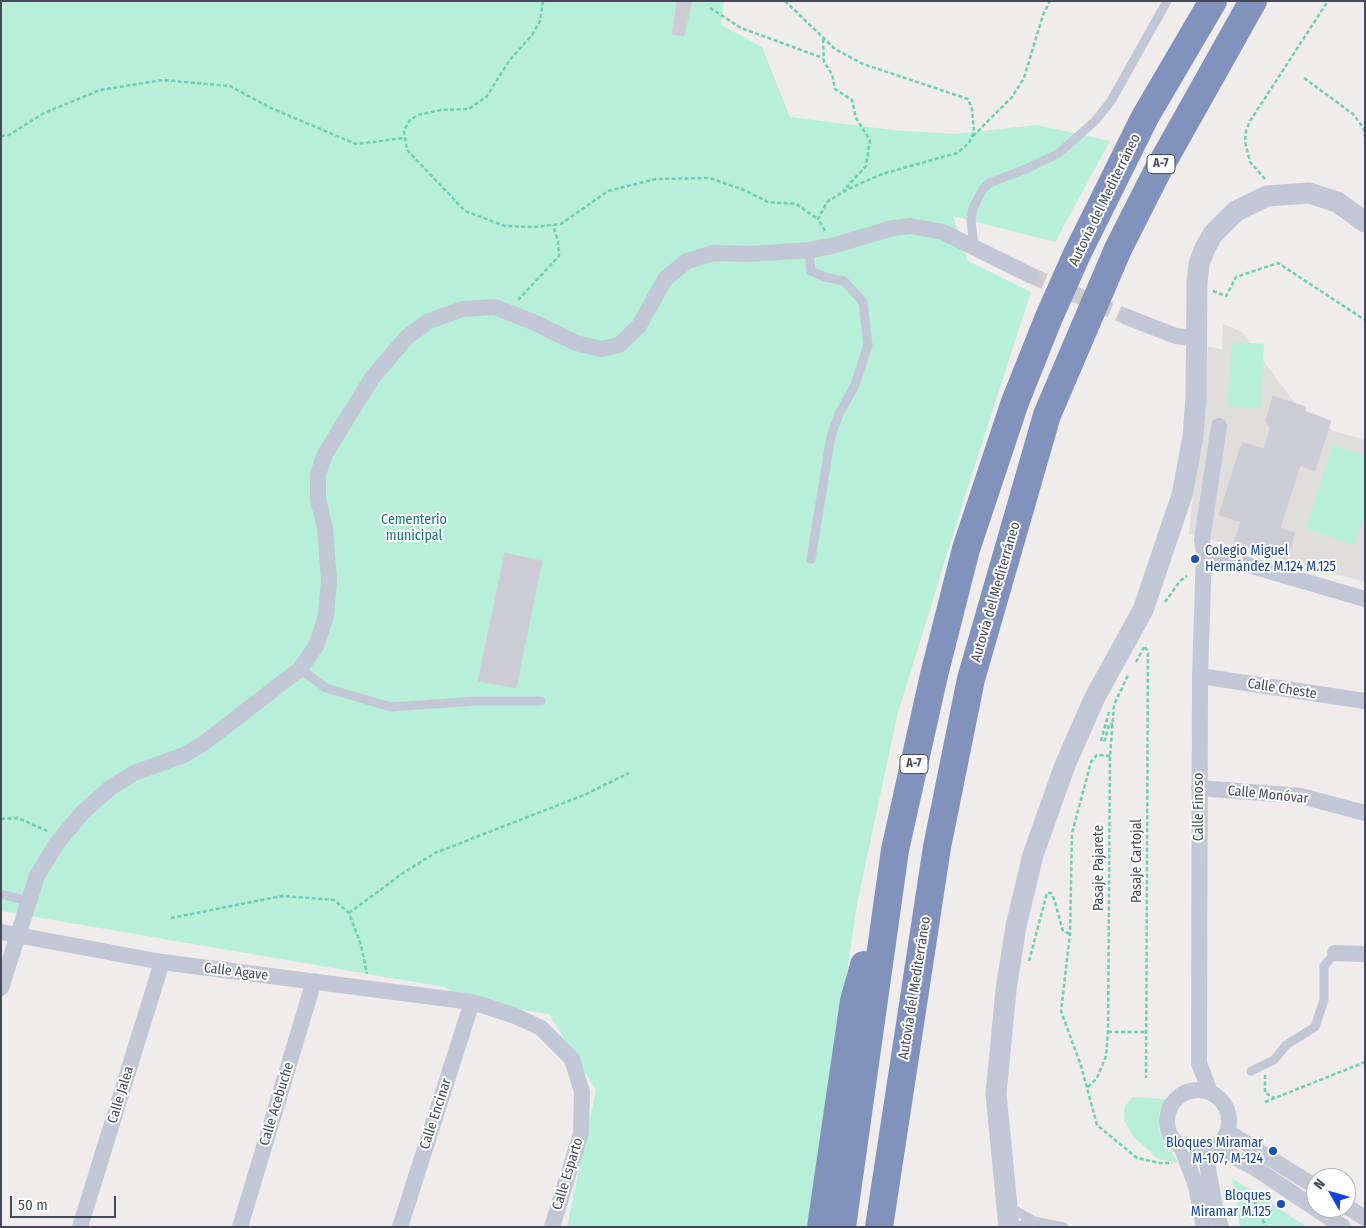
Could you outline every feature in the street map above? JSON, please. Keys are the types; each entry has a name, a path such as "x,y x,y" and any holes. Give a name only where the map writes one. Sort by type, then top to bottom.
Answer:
{"highway":[{"name":"Autovía del Mediterráneo","path":"842,1227 895,850 934,674 966,548 1015,402 1049,317 1104,196 1145,117 1213,1"},
{"name":"Autovía del Mediterráneo","path":"879,1227 937,847 971,679 1047,415 1118,249 1157,172 1253,1"},
{"path":"821,1227 854,1001 895,850"},
{"path":"891,1227 892,1135"}],"street":[{"path":"1009,1227 1004,1199 996,1094 1006,990 1016,926 1033,855 1065,765 1094,697 1143,610 1182,494 1192,437 1199,264 1213,234 1236,211 1267,196 1287,193 1309,193 1338,202 1365,222"},
{"path":"1,988 37,876 61,838 83,812 110,788 134,773 184,755 204,744 300,669 316,646 326,616 329,580 325,528 318,499 318,474 325,454 372,378 407,337 429,320 463,309 495,307 576,343 601,349 619,345 639,326 665,279 687,261 714,253 750,254 809,250 832,246 893,228 911,226 943,232 1030,274"},
{"path":"1127,317 1176,336 1197,339"},
{"name":"Calle Finoso","path":"1210,1092 1199,1062 1200,676 1203,546 1219,426"},
{"path":"1203,546 1365,599"},
{"name":"Calle Cheste","path":"1200,676 1365,701"},
{"name":"Calle Monóvar","path":"1199,788 1301,796 1365,813"},
{"name":"Calle Agave","path":"1,932 162,962 370,988 437,999 472,1002"},
{"path":"1335,953 1365,954"},
{"name":"Calle Jalea","path":"80,1227 162,962"},
{"name":"Calle Acebuche","path":"240,1227 314,981"},
{"name":"Calle Encinar","path":"400,1227 472,1002"},
{"name":"Calle Esparto","path":"472,1002 513,1015 541,1028 572,1059 582,1092 581,1134 552,1227"},
{"name":"Calle Finoso","path":"1184,1094 1199,1062"},
{"path":"1180,1156 1210,1150 1228,1132 1230,1122 1224,1104 1210,1092 1200,1090 1184,1094 1170,1107 1167,1116 1170,1134 1180,1156 1196,1186 1204,1227"},
{"path":"1228,1132 1306,1181"},
{"path":"1210,1150 1215,1206 1221,1227"},
{"path":"1210,1150 1254,1168 1344,1227"}],"lane":[{"path":"974,247 972,214 982,189 989,183 1026,169 1059,152 1095,121 1111,101 1167,1"},
{"path":"809,250 811,271 825,277 844,281 863,302 868,345 855,385 831,436 811,559"},
{"path":"300,669 326,688 391,707 477,701 541,701"},
{"path":"1,894 28,900"},
{"path":"1251,1072 1274,1060 1286,1045 1315,1027 1324,1000 1324,966 1335,953"},
{"path":"1004,1199 1015,1212 1034,1221 1064,1227"},
{"path":"1020,1227 1026,1222 1034,1221"}],"path":[{"path":"543,1 540,21 487,96 469,109 441,110 418,115 410,121 404,131 407,150 465,211 505,226 533,227 561,224 608,191 656,178 710,178 744,190 768,202 796,204 818,219 832,246"},
{"path":"785,1 834,49 863,64 968,99 972,109 974,132 971,137"},
{"path":"818,219 827,202 882,174 957,153 1012,97 1024,78 1050,1"},
{"path":"1287,193 1267,182 1250,162 1244,141 1246,131 1250,121 1328,1"},
{"path":"710,8 741,28 823,58"},
{"path":"822,38 823,58 832,74 835,89 852,100 856,118 870,140 866,166 840,195"},
{"path":"1304,78 1353,114 1364,129 1365,139"},
{"path":"1,136 9,136 44,113 100,90 163,80 230,86 271,108 356,144 405,137"},
{"path":"507,312 559,256 558,241 553,225"},
{"path":"1208,290 1226,296 1236,277 1278,263 1365,320"},
{"name":"Pasaje Cartojal","path":"1144,646 1148,652 1146,1078"},
{"name":"Pasaje Pajarete","path":"1088,1087 1097,1078 1106,1056 1108,1032 1110,756 1114,705"},
{"path":"1110,756 1097,755 1091,762 1072,833 1070,934 1061,1011 1088,1087 1097,1125 1137,1158 1160,1164 1180,1156"},
{"path":"350,913 403,873 435,853 584,795 628,773"},
{"path":"1,819 18,818 61,838"},
{"path":"1029,963 1047,893 1050,893 1054,899 1063,930 1070,934"},
{"path":"171,918 282,896 334,900 350,913 361,945 370,988"},
{"path":"1108,1032 1147,1032"},
{"path":"1274,1060 1265,1070 1264,1092 1277,1098"},
{"path":"1265,1102 1365,1062"},
{"path":"1249,1190 1266,1227"}],"shaded area":[{"path":"1223,324 1242,332 1297,406 1334,431 1365,440 1365,582 1189,534 1208,347 1222,349"}],"green space":[{"name":"Cementerio municipal","path":"1,1 724,1 721,25 762,47 790,117 892,130 954,134 1037,125 1110,141 1055,242 953,216 968,261 1031,292 964,499 897,716 857,904 809,1227 567,1227 596,1090 549,1014 472,1002 444,987 1,911"},
{"path":"1232,342 1264,344 1261,408 1227,406"},
{"path":"1333,445 1365,455 1365,514 1354,545 1306,528"},
{"path":"1133,1097 1166,1099 1159,1112 1159,1130 1165,1145 1179,1163 1158,1159 1133,1136 1124,1120 1125,1106"},
{"path":"1232,1178 1304,1225 1303,1227 1240,1227"}],"building":[{"path":"677,1 692,1 684,36 672,34"},
{"path":"1273,396 1306,407 1305,411 1331,421 1315,471 1300,466 1280,528 1295,533 1287,559 1234,541 1241,522 1219,515 1242,442 1264,449 1270,429 1266,420"},
{"path":"505,553 542,561 516,688 478,681"}],"tunnel":[{"path":"1030,275 1127,317"}],"place":[{"name":"Colegio Miguel Hermández M.124 M.125","path":"1195,559"},
{"name":"Bloques Miramar M-107, M-124","path":"1273,1151"},
{"name":"Bloques Miramar M.125","path":"1281,1204"}]}
